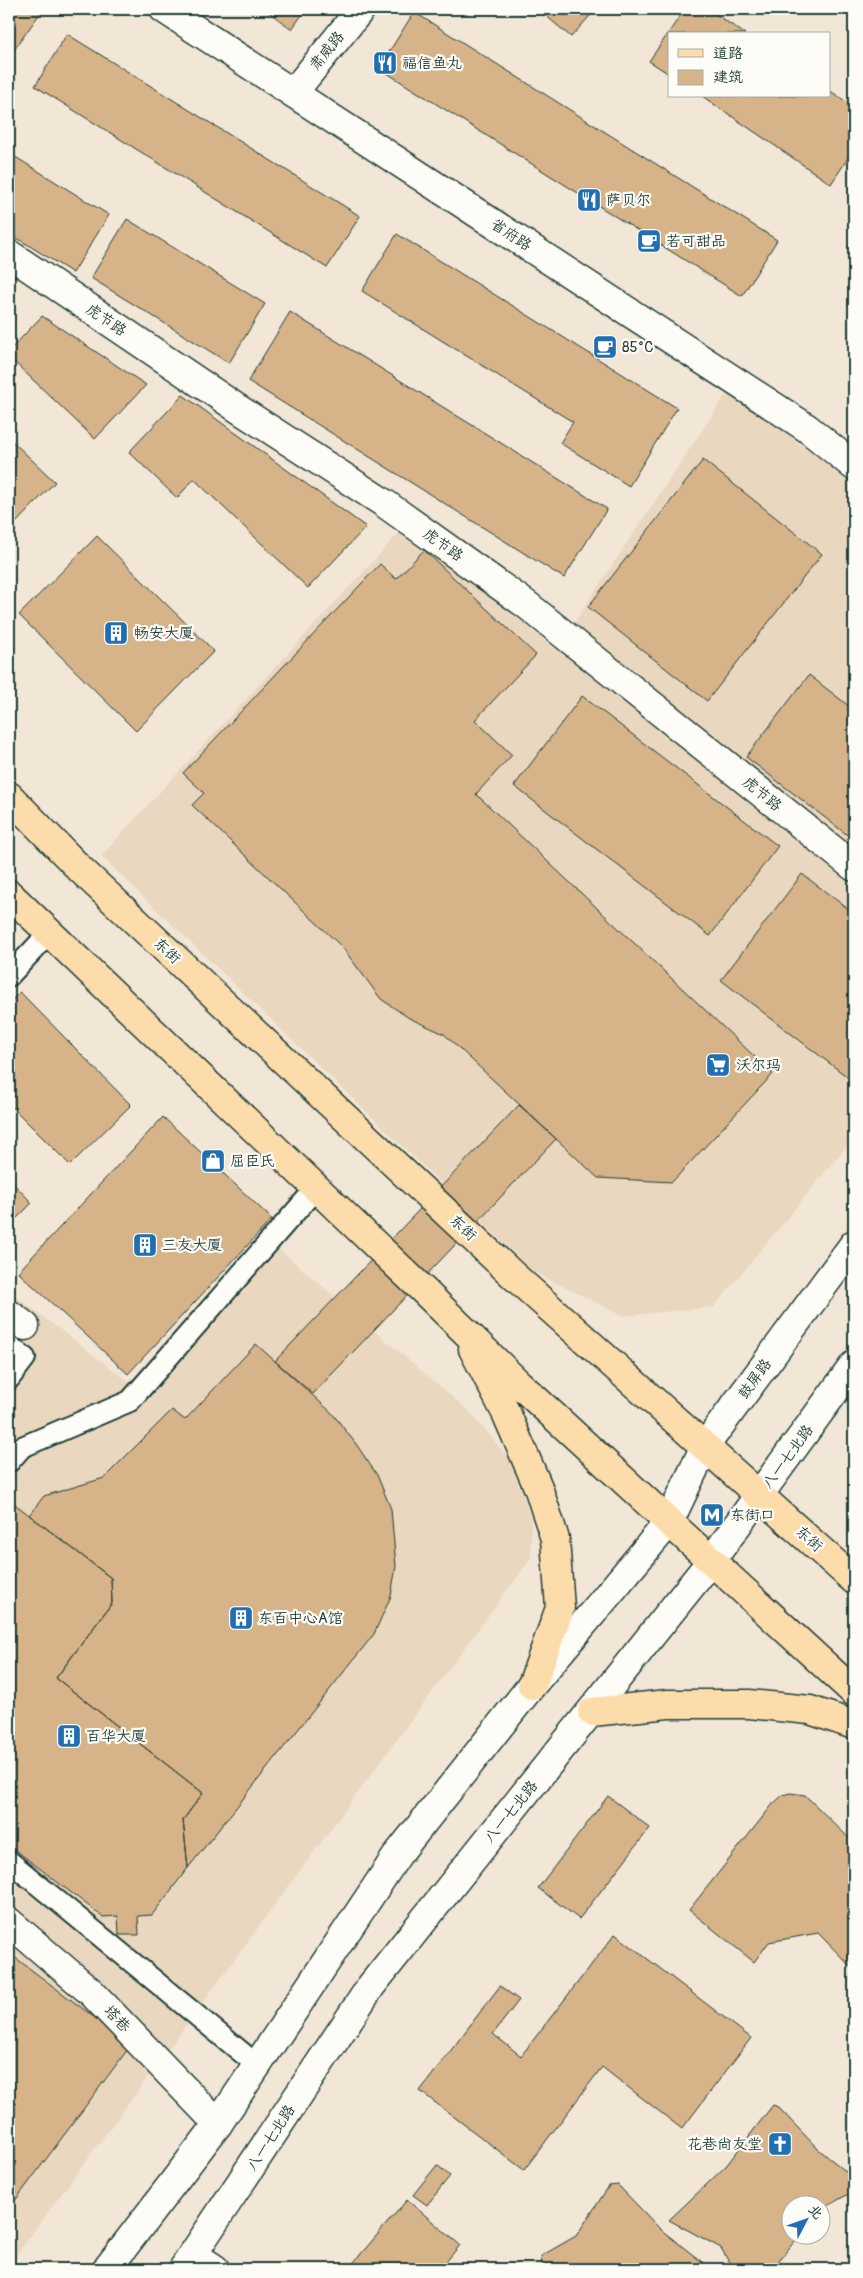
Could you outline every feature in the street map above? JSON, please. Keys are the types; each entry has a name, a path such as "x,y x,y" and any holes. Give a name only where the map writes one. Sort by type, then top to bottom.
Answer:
{"main road":[{"name":"省府路","path":"164,9 807,428 854,466"},
{"name":"肃威路","path":"293,93 361,9"},
{"name":"虎节路","path":"9,254 237,408 384,503 527,606 854,867"},
{"name":"东街","path":"9,796 79,868 514,1276 854,1580"},
{"path":"9,894 462,1327 519,1384 854,1692"},
{"name":"鼓屏路","path":"669,1522 705,1446 854,1244"},
{"path":"462,1327 507,1416 538,1487 555,1539 560,1608 532,1685"},
{"name":"八一七北路","path":"197,2264 371,1986 711,1562 854,1365"},
{"path":"107,2269 218,2124 398,1854 532,1685 669,1522"},
{"path":"592,1712 668,1704 749,1704 810,1710 854,1725"},
{"name":"塔巷","path":"9,1922 91,1992 218,2124"}],"lane":[{"path":"9,976 49,933"},
{"path":"9,1462 22,1447 130,1402 317,1188"},
{"path":"9,1379 26,1358 14,1329"},
{"path":"9,1861 257,2065"}],"shaded area":[{"path":"729,390 854,485 854,1137 714,1307 623,1316 532,1271 101,856 401,531 429,542 554,649 571,627"},
{"path":"263,1236 469,1411 509,1458 531,1517 531,1558 9,2265 9,1291 129,1382"}],"building":[{"path":"9,9 43,9 9,57"},
{"path":"264,9 306,9 292,29"},
{"path":"538,9 596,9 571,37"},
{"path":"685,9 708,9 742,32 669,32"},
{"path":"414,12 777,240 742,296 379,68"},
{"path":"67,34 360,216 327,268 35,86"},
{"path":"668,34 668,73 649,61"},
{"path":"830,91 854,107 854,149 831,184 705,98 830,98"},
{"path":"9,153 109,215 73,273 9,233"},
{"path":"127,219 265,304 229,363 91,278"},
{"path":"397,234 677,408 629,486 560,443 573,422 362,291"},
{"path":"290,312 607,509 564,578 248,381"},
{"path":"42,316 146,385 95,439 9,357 9,351"},
{"path":"183,395 366,527 308,588 194,479 177,498 129,452"},
{"path":"9,438 55,482 13,526 9,522"},
{"path":"703,460 822,554 707,701 588,607"},
{"name":"畅安大厦","path":"97,536 214,651 136,731 19,615"},
{"path":"424,550 536,655 475,720 512,755 476,794 773,1074 672,1182 598,1178 444,1034 409,1018 381,999 342,947 192,805 204,793 183,773 380,564 396,579"},
{"path":"809,675 854,710 854,840 746,757"},
{"path":"582,696 778,846 710,936 514,786"},
{"path":"802,874 851,911 854,906 854,1082 721,980"},
{"path":"20,992 131,1105 70,1165 9,1104 9,1003"},
{"path":"519,1105 556,1139 313,1394 275,1361"},
{"name":"三友大厦","path":"163,1117 272,1219 128,1374 18,1272"},
{"path":"9,1179 32,1203 9,1226"},
{"name":"东百中心A馆","path":"256,1344 332,1413 377,1475 391,1509 396,1566 391,1596 374,1634 188,1868 183,1820 203,1793 56,1678 112,1603 111,1578 29,1515 44,1496 104,1478 172,1410 185,1420"},
{"name":"百华大厦","path":"9,1501 111,1578 112,1603 56,1678 203,1793 183,1820 188,1868 152,1915 138,1916 139,1935 119,1935 118,1916 103,1917 9,1845"},
{"path":"790,1793 805,1795 854,1843 854,1970 818,1933 769,1942 754,1962 689,1910 773,1804 783,1795"},
{"path":"608,1796 650,1828 579,1919 538,1888"},
{"path":"615,1934 751,2038 682,2129 602,2067 524,2170 420,2091 500,1986 519,2000 493,2034 521,2056"},
{"path":"9,1953 131,2045 9,2209"},
{"path":"773,2105 778,2107 817,2148 854,2178 854,2191 830,2204 830,2196 780,2196 780,2246 791,2246 772,2269 733,2269 721,2248 669,2220 726,2166"},
{"path":"437,2165 450,2176 427,2205 413,2195"},
{"path":"618,2185 660,2229 711,2269 548,2269 542,2264 541,2256 576,2236 609,2186"},
{"path":"407,2200 460,2245 440,2269 348,2269"}],"place":[{"name":"福信鱼丸","path":"385,63"},
{"name":"萨贝尔","path":"589,200"},
{"name":"若可甜品","path":"649,241"},
{"name":"85°C","path":"605,347"},
{"name":"畅安大厦","path":"116,633"},
{"name":"沃尔玛","path":"718,1065"},
{"name":"屈臣氏","path":"213,1161"},
{"name":"三友大厦","path":"145,1245"},
{"name":"东街口","path":"712,1515"},
{"name":"东百中心A馆","path":"241,1618"},
{"name":"百华大厦","path":"69,1736"},
{"name":"花巷尚友堂","path":"780,2144"}]}
